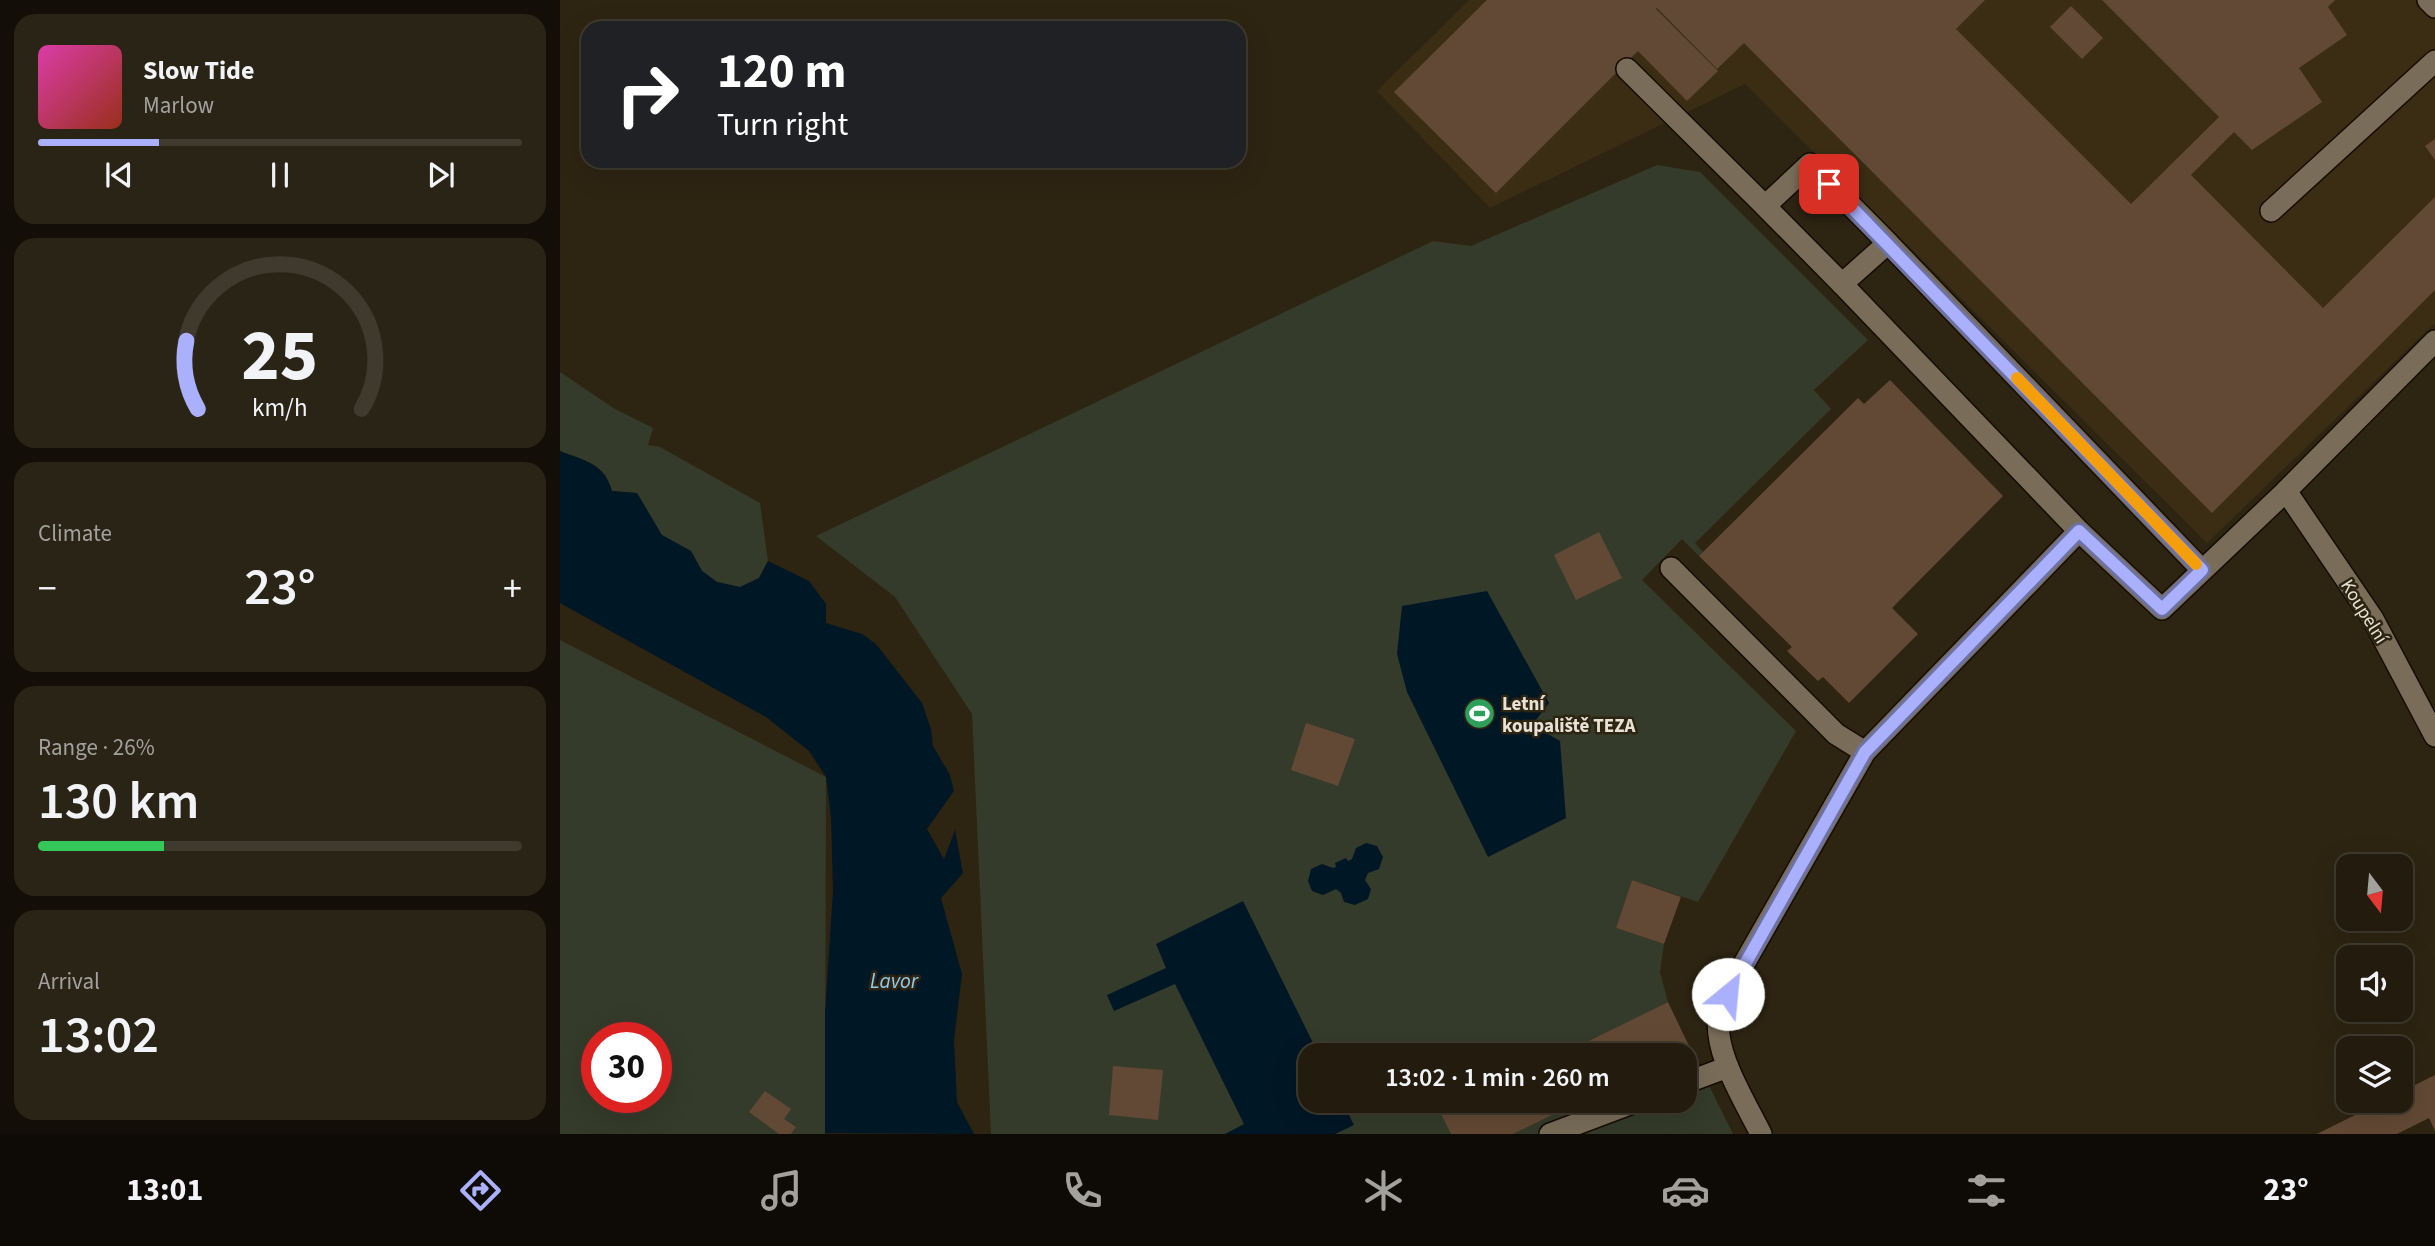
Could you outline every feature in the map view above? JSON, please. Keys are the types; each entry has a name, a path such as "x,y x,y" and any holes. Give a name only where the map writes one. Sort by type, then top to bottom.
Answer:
{"street":[{"path":"2428,0 2435,7"},
{"path":"2271,211 2435,61"},
{"path":"1627,69 1842,284 2079,531 2162,609 2287,491 2435,341"},
{"path":"1765,206 1810,164 2202,570"},
{"path":"1842,284 1888,243"},
{"name":"Koupelní","path":"2287,491 2373,619 2435,736"},
{"path":"1761,1134 1728,1067 1719,1039 1720,1011 1737,976 1865,752 2079,531"},
{"path":"1671,568 1836,734 1865,752"},
{"path":"1697,1079 1728,1067"},
{"path":"1550,1134 1606,1113"}],"shaded area":[{"path":"1469,0 2435,0 2435,323 2207,543 1745,84 1490,208 1377,91"}],"green space":[{"path":"1657,165 1700,172 1868,340 1814,390 1831,409 1695,543 1703,552 1699,556 1682,539 1642,580 1796,731 1698,902 1632,880 1616,928 1664,944 1660,972 1668,1002 1584,1043 1298,1043 1298,1113 1441,1113 1451,1134 991,1134 972,714 895,597 816,536 1433,241 1471,246"},
{"path":"560,372 615,409 653,428 648,445 660,447 760,503 768,561 759,578 740,587 717,582 702,571 691,551 661,535 637,493 612,491 604,474 593,464 560,451"},
{"path":"560,640 826,777 825,1134 560,1134"},
{"path":"1697,1061 1733,1134 1513,1134 1556,1113 1697,1113"}],"water":[{"name":"Lavor","path":"560,451 599,469 612,491 637,493 662,535 691,551 702,571 717,582 740,587 759,578 768,561 809,581 826,604 826,623 862,634 876,644 922,703 931,729 933,746 950,775 954,791 927,829 944,859 955,830 963,873 941,898 962,974 954,1040 957,1102 974,1134 825,1133 825,1013 833,890 831,817 826,777 809,751 766,717 560,603"},
{"name":"Letní koupaliště TEZA","path":"1487,591 1549,703 1532,725 1560,741 1566,818 1488,857 1407,692 1397,654 1402,606"},
{"path":"1366,843 1377,846 1383,857 1379,869 1368,873 1365,880 1371,889 1368,899 1355,905 1344,902 1341,893 1336,889 1323,895 1312,891 1308,881 1311,869 1322,864 1336,867 1335,863 1346,858 1348,861 1352,859 1356,848"},
{"path":"1243,901 1313,1043 1298,1043 1298,1113 1348,1113 1354,1125 1335,1134 1225,1134 1244,1124 1175,984 1114,1011 1107,995 1166,968 1156,944"}],"building":[{"path":"1487,0 1985,0 1956,29 2131,204 2219,117 2102,0 2335,0 2328,7 2347,35 2299,68 2322,102 2252,150 2234,132 2191,175 2323,308 2435,197 2435,290 2212,513 1744,43 1717,69 1657,8 1718,71 1687,101 1638,51 1496,193 1394,92"},
{"path":"2071,6 2103,38 2082,59 2050,27"},
{"path":"2435,139 2435,160 2425,146"},
{"path":"1890,380 2003,496 1892,608 1918,634 1849,703 1823,677 1818,681 1787,651 1792,647 1699,556 1858,398 1864,404"},
{"path":"1599,532 1622,578 1576,600 1554,555"},
{"path":"1306,723 1355,739 1338,786 1291,770"},
{"path":"1632,880 1681,897 1664,944 1616,928"},
{"path":"1668,1002 1688,1043 1584,1043"},
{"path":"1113,1066 1163,1070 1158,1120 1109,1115"},
{"path":"2435,1075 2435,1131 2429,1118 2397,1134 2317,1134 2359,1113 2413,1113 2413,1086"},
{"path":"765,1091 791,1109 784,1119 796,1127 791,1134 779,1134 749,1112"},
{"path":"1556,1113 1513,1134 1451,1134 1441,1114"}],"slow traffic":[{"path":"2017,378 2196,564"}],"place":[{"name":"Letní koupaliště TEZA","path":"1479,714"}],"route":[{"path":"1728,994 1865,752 2079,531 2162,609 2202,570 1829,184"}]}
